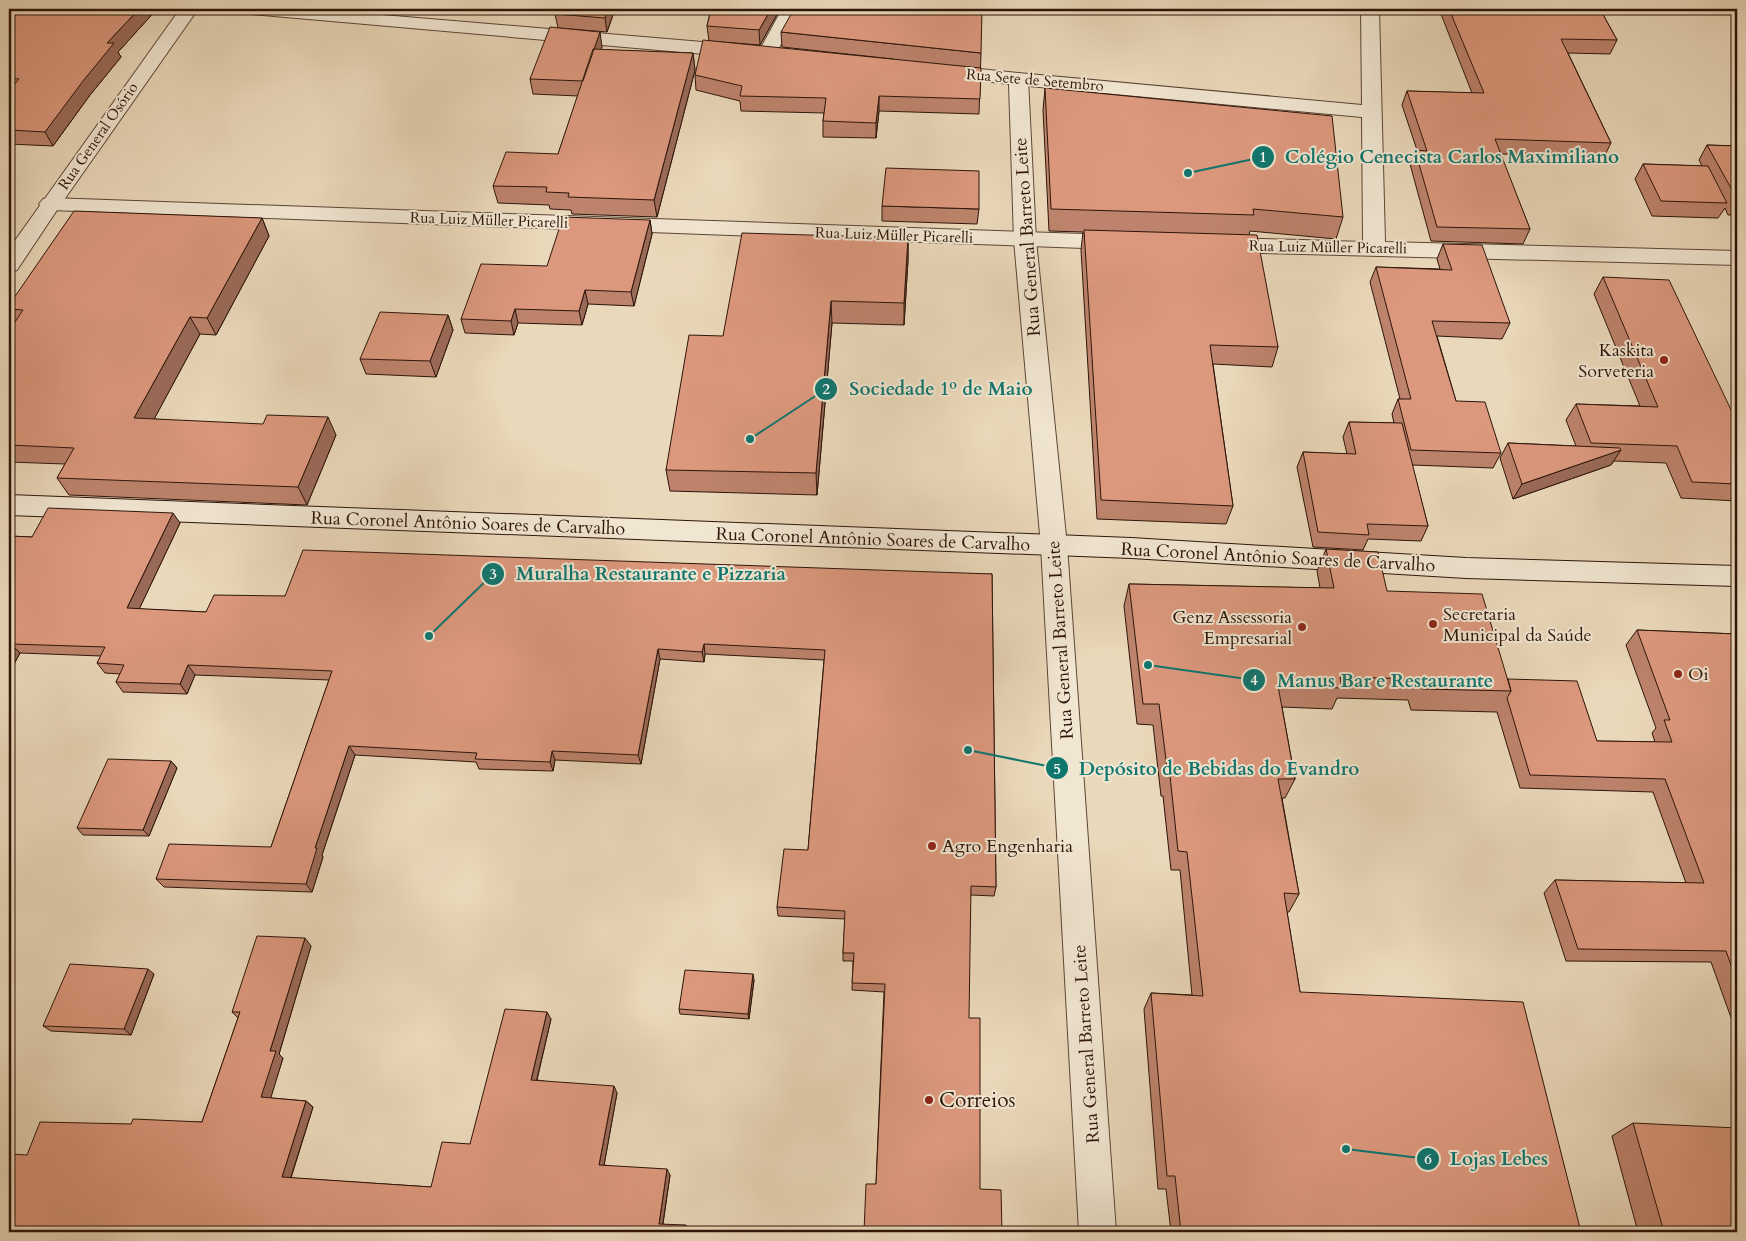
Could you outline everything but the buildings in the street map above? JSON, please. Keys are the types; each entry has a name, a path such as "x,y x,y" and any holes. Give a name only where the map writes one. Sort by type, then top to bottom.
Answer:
{"street":[{"name":"Rua General Osório","path":"9,265 50,204 189,9"},
{"path":"251,9 787,55"},
{"path":"767,54 791,9"},
{"path":"1370,9 1374,249"},
{"name":"Rua Sete de Setembro","path":"922,69 1371,112"},
{"name":"Rua General Barreto Leite","path":"1018,79 1025,240 1054,546 1098,1232"},
{"name":"Rua Luiz Müller Picarelli","path":"50,204 1094,242"},
{"name":"Rua Luiz Müller Picarelli","path":"1203,244 1737,258"},
{"name":"Rua Coronel Antônio Soares de Carvalho","path":"9,505 1131,548 1466,568 1737,576"}],"place":[{"name":"Colégio Cenecista Carlos Maximiliano","path":"1188,173"},
{"name":"Kaskita Sorveteria","path":"1664,360"},
{"name":"Sociedade 1º de Maio","path":"750,439"},
{"name":"Secretaria Municipal da Saúde","path":"1433,624"},
{"name":"Genz Assessoria Empresarial","path":"1302,627"},
{"name":"Muralha Restaurante e Pizzaria","path":"429,636"},
{"name":"Manus Bar e Restaurante","path":"1148,665"},
{"name":"Oi","path":"1678,674"},
{"name":"Depósito de Bebidas do Evandro","path":"968,750"},
{"name":"Agro Engenharia","path":"932,846"},
{"name":"Correios","path":"929,1100"},
{"name":"Lojas Lebes","path":"1346,1149"}]}
